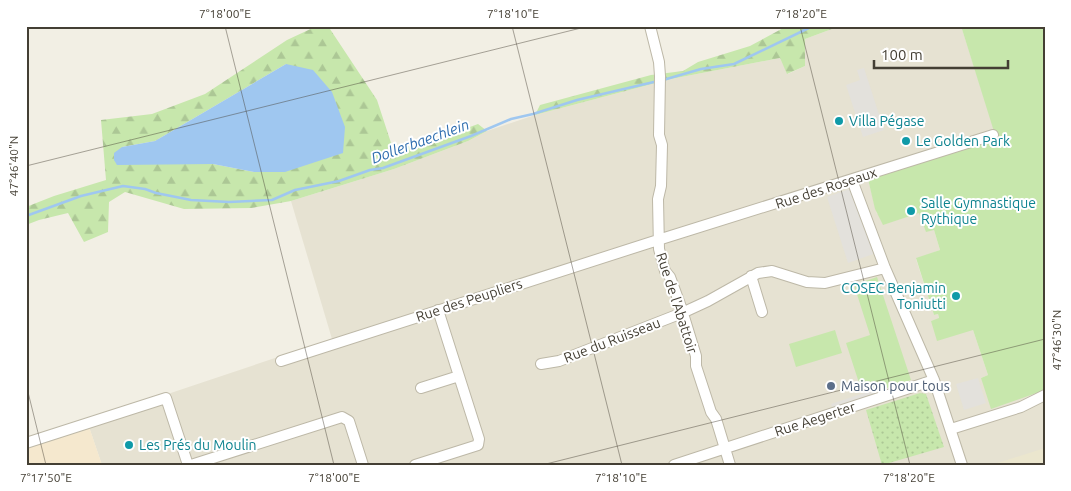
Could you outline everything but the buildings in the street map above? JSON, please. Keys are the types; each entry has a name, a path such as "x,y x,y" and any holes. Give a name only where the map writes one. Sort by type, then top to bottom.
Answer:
{"street":[{"name":"Rue de l'Abattoir","path":"650,26 659,62 660,76 659,134 662,145 658,240 665,271 670,277 682,312 696,356 698,374 711,412 716,420 730,465"},
{"name":"Rue des Roseaux","path":"658,240 993,135"},
{"path":"852,180 885,268 934,380 962,465"},
{"name":"Rue des Peupliers","path":"281,361 658,240"},
{"name":"Rue du Ruisseau","path":"541,364 559,361 682,312 758,273 772,271 807,282 825,283 885,268"},
{"path":"751,276 762,312"},
{"path":"415,465 478,445 479,439 438,310"},
{"path":"421,388 459,376"},
{"name":"Rue Aegerter","path":"674,465 934,380"},
{"path":"951,429 1045,395"},
{"path":"26,444 166,398 190,465 342,417 349,421 363,465"}],"shaded area":[{"path":"840,26 961,26 997,138 868,179 877,214 920,213 934,230 940,250 916,259 934,315 938,314 939,319 931,321 973,330 988,375 981,378 1045,390 1045,465 102,465 87,421 332,339 291,201 394,169 468,141 487,131 535,115 671,79 780,58 788,74 805,66 805,39"},
{"path":"864,68 884,130 863,137 846,85 860,80 857,70"},
{"path":"855,187 879,252 848,263 827,197"},
{"path":"978,378 986,403 964,410 956,384"},
{"path":"885,386 889,395 835,413 831,404"},
{"path":"87,421 102,465 26,465 26,440"},
{"path":"1045,448 1045,465 991,465"}],"green space":[{"path":"317,26 328,26 377,100 393,149 423,144 478,124 487,131 468,141 394,169 291,201 251,208 184,209 125,192 109,202 108,232 84,242 68,213 26,225 26,207 106,180 101,120 152,114 205,94 287,40","holes":["286,64 254,172 213,164 165,164 122,147 155,141"]},
{"path":"787,26 840,26 805,39 805,66 787,74 780,58 671,79 535,115 540,105 651,75 683,71 698,62 750,46"},
{"path":"961,26 1045,26 1045,390 991,409 981,378 988,375 973,330 937,341 931,321 939,318 938,314 934,315 916,258 940,250 934,230 926,232 919,213 883,225 875,209 868,179 996,138"},
{"path":"877,277 911,380 887,388 886,384 862,392 846,343 870,335 854,285"},
{"path":"835,330 842,353 796,367 789,344"},
{"path":"920,393 926,394 944,447 882,465 866,410"}],"water":[{"path":"286,64 313,70 332,92 345,127 343,153 285,172 254,172 213,164 117,165 114,160 114,153 122,147 155,141"}],"waterway":[{"name":"Dollerbaechlein","path":"663,80 701,69 734,64 813,26"},
{"name":"Dollerbaechlein","path":"26,216 81,196 123,186 191,200 229,202 272,200 295,190 339,181 370,170 383,168 471,136 511,119 577,100 658,81"}],"place":[{"name":"Villa Pégase","path":"839,121"},
{"name":"Le Golden Park","path":"906,141"},
{"name":"Salle Gymnastique Rythique","path":"911,211"},
{"name":"COSEC Benjamin Toniutti","path":"956,296"},
{"name":"Maison pour tous","path":"831,386"},
{"name":"Les Prés du Moulin","path":"129,445"}]}
